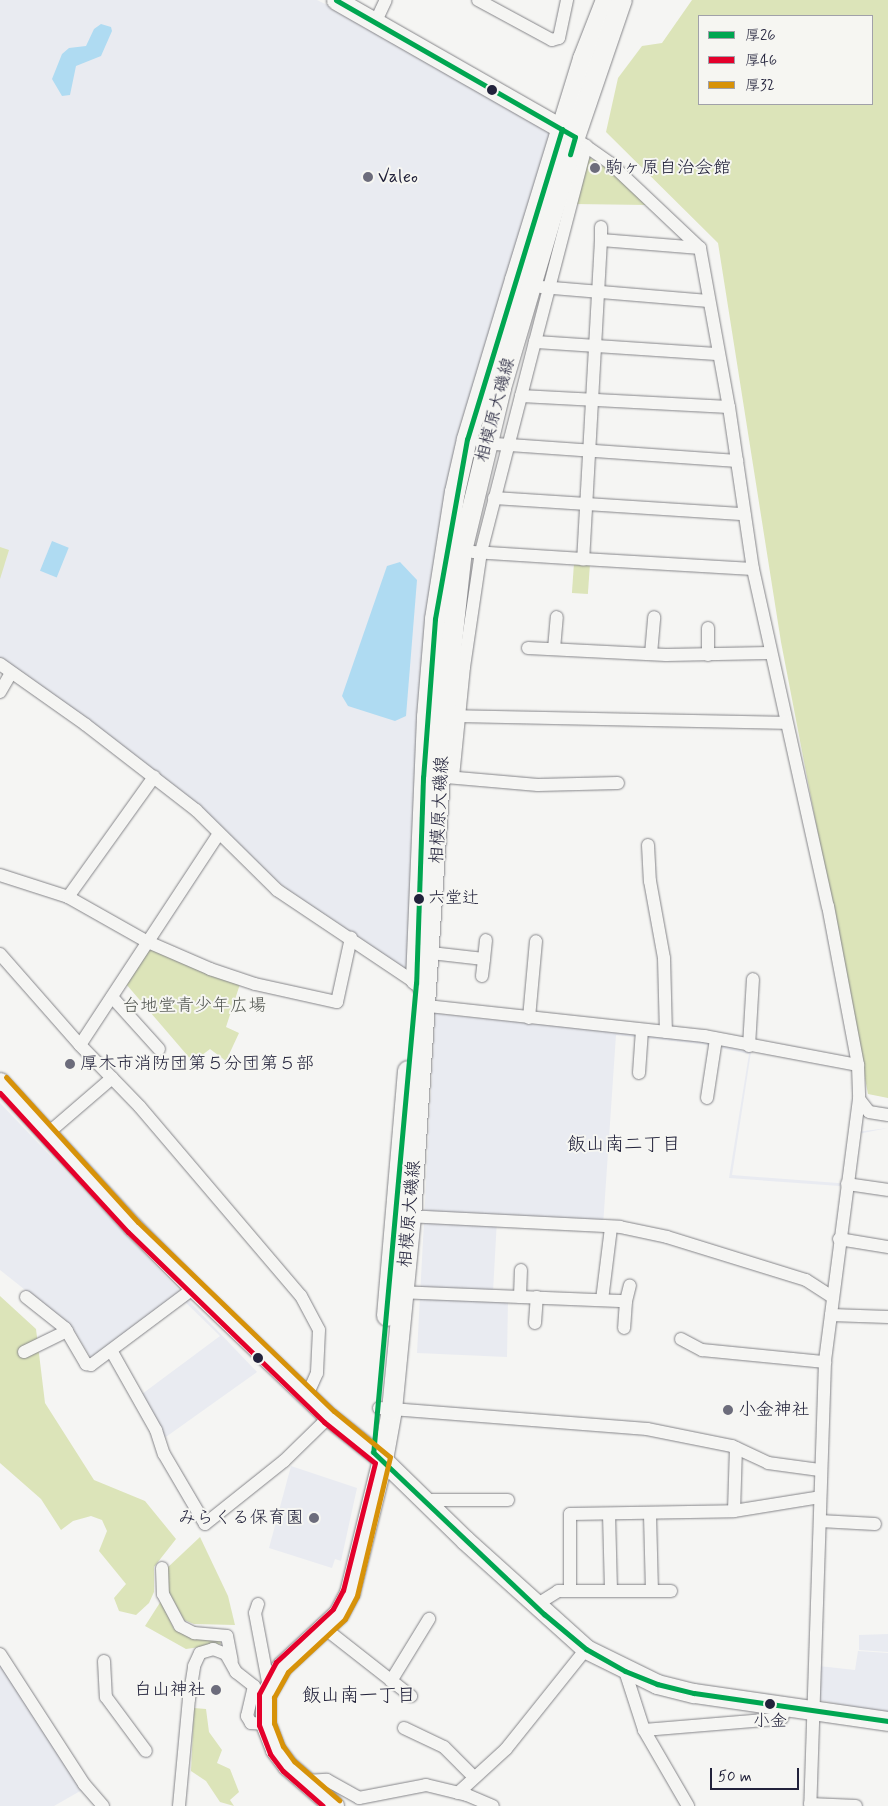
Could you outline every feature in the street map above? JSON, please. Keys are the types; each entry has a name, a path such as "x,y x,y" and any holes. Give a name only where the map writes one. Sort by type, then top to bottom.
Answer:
{"main road":[{"name":"相模原大磯線","path":"403,1216 416,983 440,777 452,716 452,626 476,441 532,285 574,137 606,0"},
{"name":"相模原大磯線","path":"574,137 622,0"},
{"name":"相模原大磯線","path":"329,1804 276,1750 266,1724 265,1704 269,1687 282,1668 324,1627 337,1601 358,1540 378,1456 385,1409 403,1216 428,1006 440,777 435,619 463,550"}],"street":[{"path":"336,0 376,21 574,137 610,163 700,248 708,301 729,407 753,569 770,653 828,906 858,1065 859,1099 831,1296 831,1315 825,1362 810,1805 854,1806"},
{"path":"376,21 386,0"},
{"path":"478,0 552,40 560,38 568,0"},
{"path":"574,137 532,285 535,342 508,446 494,498 463,550 753,569"},
{"path":"583,559 597,347 601,234 700,248"},
{"path":"532,285 599,294 708,301"},
{"path":"535,342 718,354"},
{"path":"521,396 729,407"},
{"path":"476,441 508,446 737,461"},
{"path":"494,498 744,514"},
{"path":"554,649 557,617"},
{"path":"651,654 654,617"},
{"path":"708,628 708,655"},
{"path":"528,648 651,654 770,653"},
{"path":"0,664 196,810 218,835 276,890 416,983 428,1006 666,1032 716,1039 858,1065"},
{"path":"0,692 11,673"},
{"path":"452,716 786,723"},
{"path":"68,897 154,777"},
{"path":"440,777 538,784 604,777 618,783"},
{"path":"80,1045 218,835"},
{"path":"648,844 644,858 664,958 666,1032"},
{"path":"0,874 68,897 148,942 210,969 254,984 337,1002 350,938"},
{"path":"482,976 486,940"},
{"path":"530,1018 536,942"},
{"path":"431,953 484,959"},
{"path":"0,954 80,1045 112,1078 301,1296 319,1330 317,1373 307,1395"},
{"path":"749,1046 750,981"},
{"path":"112,996 157,1040"},
{"path":"639,1073 642,1030"},
{"path":"705,1091 716,1039"},
{"path":"47,1134 112,1078"},
{"path":"0,1082 133,1227 194,1288 329,1417 378,1456 536,1605 586,1649 625,1670 657,1684 694,1693 888,1721"},
{"path":"859,1099 870,1112 888,1114"},
{"path":"847,1184 888,1190"},
{"path":"403,1216 610,1228 620,1227 676,1240 806,1280 831,1296"},
{"path":"602,1300 610,1228"},
{"path":"839,1238 888,1247"},
{"path":"520,1297 521,1270"},
{"path":"624,1328 626,1301 630,1285"},
{"path":"26,1297 67,1331 86,1364 91,1365 112,1352 194,1288"},
{"path":"396,1292 626,1301"},
{"path":"535,1322 536,1297"},
{"path":"831,1315 887,1320"},
{"path":"24,1352 67,1331"},
{"path":"681,1341 702,1350 825,1362"},
{"path":"112,1352 156,1430 164,1454 205,1524 284,1460 329,1417"},
{"path":"385,1409 647,1429 736,1448 768,1463 820,1470"},
{"path":"734,1511 736,1448"},
{"path":"570,1591 570,1514 650,1515 734,1511 820,1497"},
{"path":"423,1500 508,1500"},
{"path":"609,1514 611,1590"},
{"path":"650,1515 652,1590"},
{"path":"820,1521 870,1521"},
{"path":"162,1568 163,1594 180,1626 194,1633 227,1636 234,1655 232,1663"},
{"path":"536,1605 554,1593 570,1591 671,1591"},
{"path":"253,1610 269,1687"},
{"path":"391,1681 429,1619"},
{"path":"324,1627 411,1696"},
{"path":"181,1805 196,1658 213,1649 226,1654 236,1672 254,1686 247,1716 251,1723 266,1724"},
{"path":"458,1793 506,1749 586,1649"},
{"path":"0,1654 84,1784 103,1806"},
{"path":"104,1661 106,1697 146,1751"},
{"path":"625,1670 644,1730 688,1806"},
{"path":"644,1730 777,1719 782,1718 786,1707"},
{"path":"408,1735 444,1747 474,1777"},
{"path":"305,1781 327,1780 359,1798 426,1785 458,1793 493,1806"}],"shaded area":[{"path":"0,0 317,0 374,28 555,133 439,549 409,967 440,1014 704,1041 751,1052 732,1175 851,1184 856,1132 888,1128 858,1134 854,1187 729,1178 749,1054 702,1044 616,1035 603,1226 497,1219 493,1292 508,1300 507,1357 417,1353 435,1015 400,967 287,889 0,659"},
{"path":"0,1103 257,1372 163,1439 142,1394 220,1336 180,1297 92,1360 72,1327 0,1270"},
{"name":"みらくる保育園","path":"291,1466 357,1488 341,1561 335,1559 332,1568 269,1548"},
{"path":"888,1634 888,1652 859,1650 859,1635"},
{"path":"858,1651 888,1653 888,1714 819,1700 819,1666 855,1670"},
{"path":"0,1662 82,1790 54,1806 0,1806"}],"green space":[{"path":"692,0 888,0 888,1098 868,1094 781,642 718,243 606,132 618,78 642,46 662,43"},
{"path":"586,155 610,170 648,205 574,204"},
{"path":"0,547 9,550 0,579"},
{"path":"574,563 590,564 588,594 572,593"},
{"name":"台地堂青少年広場","path":"153,949 240,984 226,1027 239,1033 226,1061 210,1049 193,1062 126,984 147,951"},
{"path":"0,1296 36,1329 45,1403 94,1480 145,1501 176,1539 154,1567 154,1592 149,1603 136,1615 119,1611 114,1598 126,1584 99,1551 107,1531 102,1520 91,1516 73,1521 61,1530 41,1499 0,1463"},
{"path":"200,1537 228,1596 235,1625 194,1624 184,1620 167,1589 166,1569"},
{"path":"161,1601 174,1629 193,1636 219,1637 221,1644 186,1649 145,1626"},
{"path":"194,1708 206,1709 209,1732 222,1750 217,1763 230,1769 239,1792 230,1800 234,1806 220,1802 206,1781 191,1771"}],"water":[{"path":"101,24 111,27 112,31 101,56 76,66 70,95 62,96 52,79 62,54 69,48 86,46 94,29"},
{"path":"52,541 69,548 57,577 40,571"},
{"path":"400,562 417,580 406,716 395,721 348,706 342,696 387,566"}],"transit line":[{"name":"厚26","path":"336,0 575,137 570,154"},
{"name":"厚26","path":"562,129 467,439 435,619 423,777 416,983 373,1452 544,1614 586,1649 625,1671 657,1684 694,1693 888,1721"},
{"name":"厚32","path":"6,1077 138,1222 334,1411 390,1457 357,1596 345,1619 288,1672 274,1697 274,1723 283,1746 294,1761 339,1800"},
{"name":"厚46","path":"0,1093 128,1232 324,1422 375,1463 343,1590 333,1609 276,1662 259,1694 259,1725 270,1754 283,1771 323,1806"}],"place":[{"name":"駒ヶ原自治会館","path":"595,168"},
{"name":"Valeo","path":"368,177"},
{"name":"六堂辻","path":"419,899"},
{"name":"厚木市消防団第５分団第５部","path":"70,1064"},
{"name":"小金神社","path":"728,1410"},
{"name":"みらくる保育園","path":"314,1518"},
{"name":"白山神社","path":"216,1690"},
{"name":"小金","path":"770,1704"}],"district":[{"name":"飯山南二丁目","path":"624,1145"},
{"name":"飯山南一丁目","path":"359,1696"}]}
